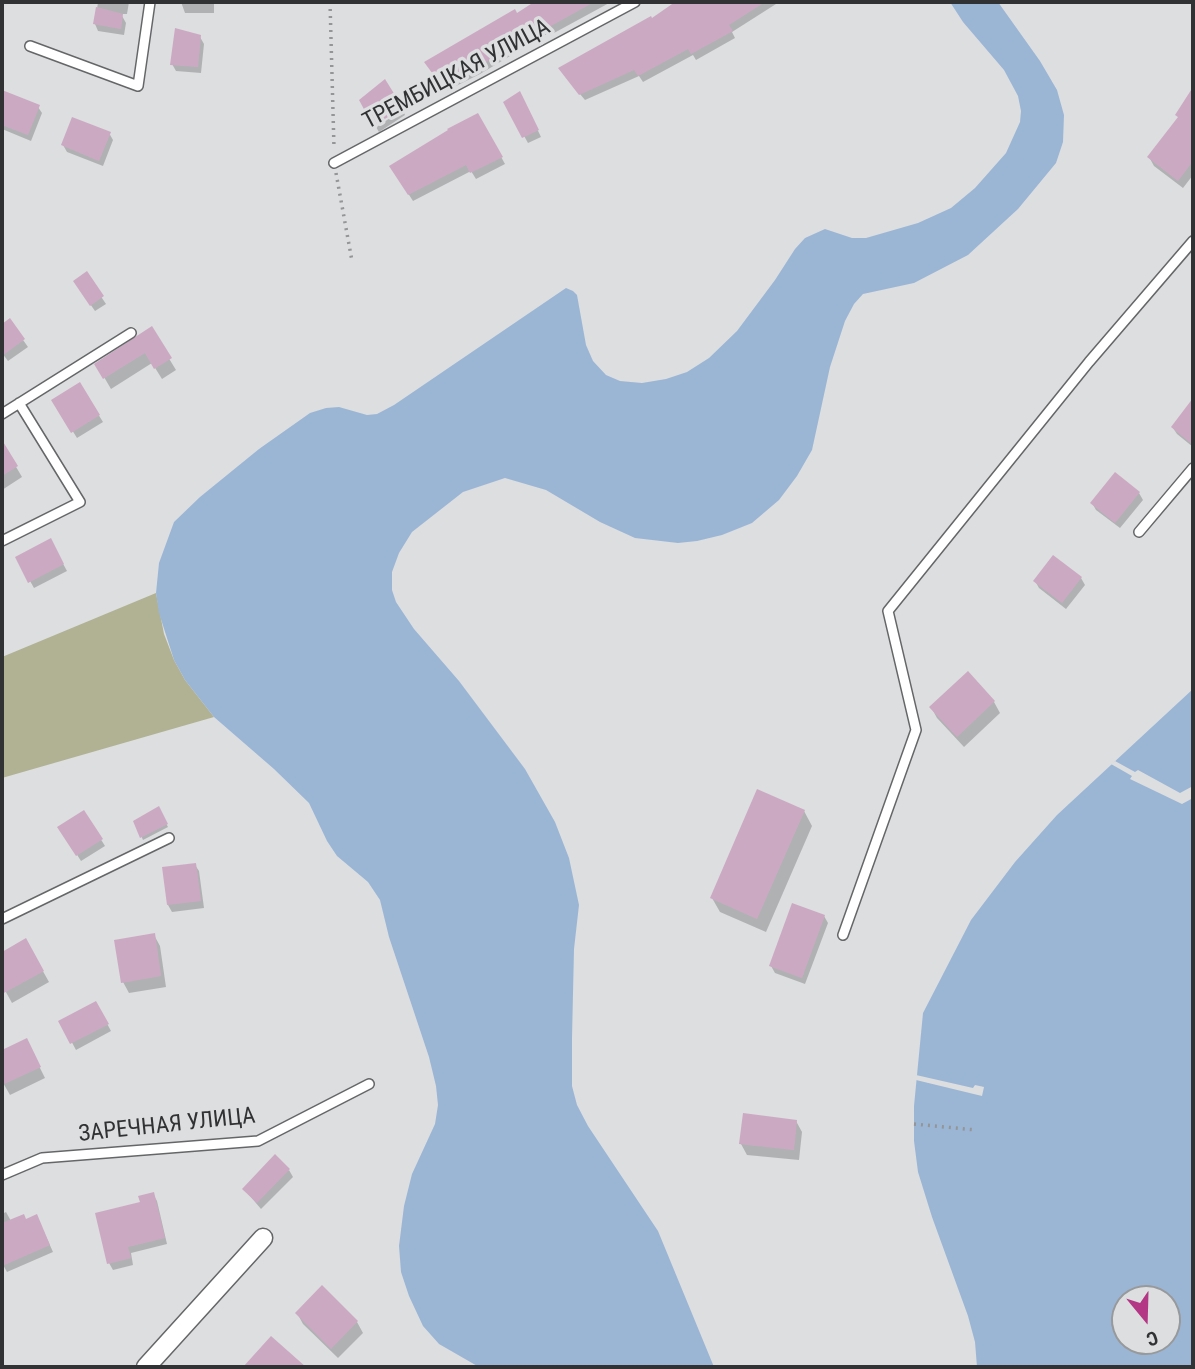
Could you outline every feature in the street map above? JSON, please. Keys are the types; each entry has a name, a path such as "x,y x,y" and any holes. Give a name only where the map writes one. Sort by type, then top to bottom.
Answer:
{"street":[{"path":"146,1367 263,1238"}],"lane":[{"path":"30,47 138,86 150,2"},
{"name":"ТРЕМБИЦКАЯ УЛИЦА","path":"334,163 635,2"},
{"path":"844,935 916,730 888,611 1089,362 1193,241"},
{"path":"2,414 131,333"},
{"path":"2,541 80,502 19,403"},
{"path":"1139,532 1193,468"},
{"path":"2,919 169,838"},
{"name":"ЗАРЕЧНАЯ УЛИЦА","path":"2,1175 42,1158 258,1140 369,1084"}],"path":[{"path":"330,2 334,163 352,261"},
{"path":"914,1124 976,1130"}],"green space":[{"path":"156,593 164,634 174,660 185,680 214,717 2,778 2,657"}],"water":[{"path":"950,2 998,2 1040,61 1057,90 1064,115 1063,142 1056,163 1018,209 968,255 914,283 863,294 854,304 845,321 830,367 812,450 779,500 752,523 722,535 678,543 635,538 600,522 546,490 505,478 463,492 412,532 399,553 392,572 392,590 396,602 414,629 459,681 525,769 555,822 569,858 579,905 574,949 572,1038 572,1086 577,1105 588,1126 658,1231 714,1367 479,1367 439,1344 423,1326 401,1272 399,1246 404,1206 412,1174 435,1124 438,1105 429,1057 389,937 380,900 368,882 337,856 309,803 214,717 185,680 174,660 159,613 156,593 159,563 174,522 259,449 310,413 339,407 367,415 377,414 566,288 577,295 586,345 593,361 606,375 620,381 642,383 666,379 687,372 709,358 737,331 805,238 825,229 852,238 866,238 918,223 951,208 975,188 1006,153 1020,122 1021,111 1018,96 1004,70 963,22"},
{"path":"1193,689 1193,1367 977,1367 975,1342 968,1316 918,1172 914,1141 914,1106 923,1013 971,920 1015,862 1057,815"}],"pier":[{"path":"1115,761 1180,793 1193,786 1193,798 1182,804 1130,779 1132,776 1111,764"},
{"path":"916,1075 973,1088 975,1085 984,1087 982,1096 916,1080"}],"building":[{"path":"534,2 594,2 549,27 547,25 476,68 441,85 424,62 515,9 517,13"},
{"path":"675,2 765,2 729,25 733,31 691,54 688,49 638,76 634,70 579,95 558,68 651,16 652,18"},
{"path":"96,7 123,14 121,29 93,24"},
{"path":"175,28 201,35 198,67 170,65"},
{"path":"385,79 403,108 373,126 359,100"},
{"path":"1193,87 1193,161 1178,181 1147,157 1178,117 1175,115"},
{"path":"2,90 40,105 28,135 2,125"},
{"path":"520,91 539,130 522,138 503,102"},
{"path":"478,113 503,157 470,173 466,165 408,195 389,166 447,129"},
{"path":"72,117 111,132 99,161 61,145"},
{"path":"87,271 104,296 90,306 73,281"},
{"path":"10,318 25,339 2,356 2,324"},
{"path":"152,326 172,358 154,369 145,353 103,379 94,364"},
{"path":"80,382 100,415 71,433 51,400"},
{"path":"1193,398 1193,445 1171,427"},
{"path":"2,440 18,466 2,476"},
{"path":"1115,472 1140,492 1115,523 1090,503"},
{"path":"51,538 64,564 28,583 15,557"},
{"path":"1053,555 1082,577 1062,603 1033,581"},
{"path":"968,671 995,701 957,737 929,707"},
{"path":"757,789 805,810 757,919 710,898"},
{"path":"159,806 168,824 140,838 133,821"},
{"path":"84,810 103,839 76,856 57,827"},
{"path":"196,863 201,901 167,905 162,867"},
{"path":"792,903 825,915 802,978 769,966"},
{"path":"155,933 161,976 121,983 114,940"},
{"path":"26,938 44,971 2,994 2,952"},
{"path":"96,1001 109,1024 70,1044 58,1021"},
{"path":"27,1038 41,1067 2,1085 2,1050"},
{"path":"743,1113 797,1120 794,1150 739,1144"},
{"path":"275,1154 290,1169 257,1203 242,1189"},
{"path":"154,1192 165,1238 128,1247 131,1258 107,1264 95,1213 140,1202 138,1196"},
{"path":"24,1214 26,1219 37,1214 50,1245 2,1266 2,1223"},
{"path":"322,1285 358,1321 331,1349 295,1313"},
{"path":"271,1336 306,1367 243,1367"}]}
